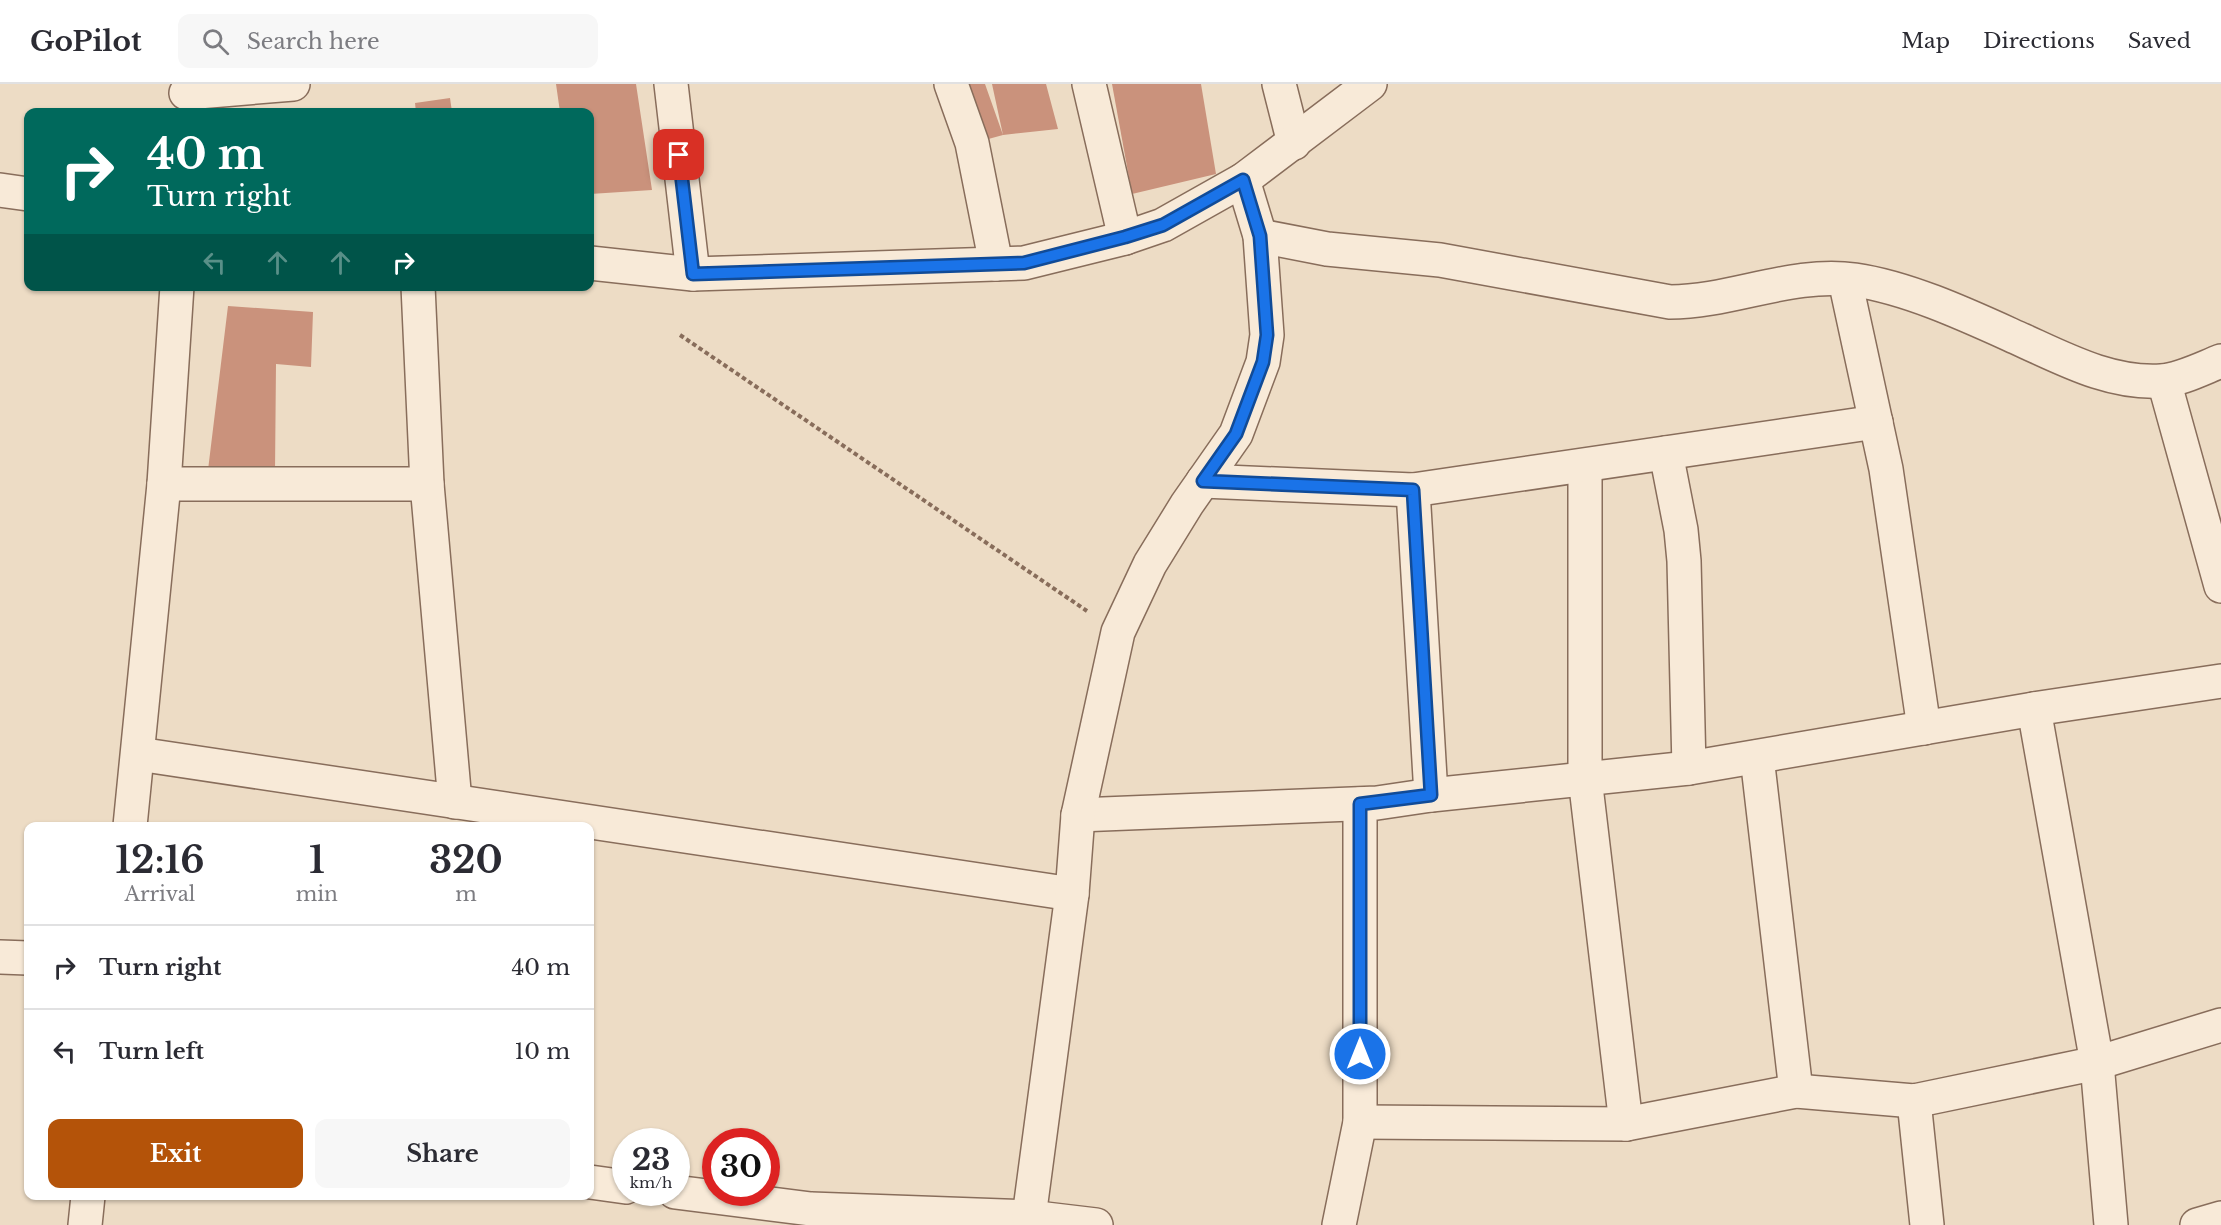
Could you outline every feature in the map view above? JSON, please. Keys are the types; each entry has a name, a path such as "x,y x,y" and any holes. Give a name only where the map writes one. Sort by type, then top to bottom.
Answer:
{"street":[{"path":"186,97 293,84"},
{"path":"671,84 693,274"},
{"path":"951,84 972,143 996,264"},
{"path":"1089,84 1125,237"},
{"path":"1278,84 1294,143"},
{"path":"594,262 693,274 1024,263 1163,225 1243,180 1370,84"},
{"path":"1029,1217 1072,894 1078,815 1118,632 1150,564 1236,434 1263,362 1267,335 1260,236 1243,180"},
{"path":"0,190 24,193"},
{"path":"1260,236 1327,249 1440,260 1670,302 1693,302 1817,278 1845,280 1892,289 1978,320 2086,369 2135,382 2164,381 2221,361"},
{"path":"1845,280 1886,469 1924,728"},
{"path":"130,822 164,484 177,291"},
{"path":"418,291 427,483 455,802"},
{"path":"2164,381 2221,586"},
{"path":"1203,481 1413,490 1876,422"},
{"path":"1666,453 1681,530 1684,561 1689,768"},
{"path":"1585,466 1585,778 1626,1124"},
{"path":"164,484 427,483"},
{"path":"1413,490 1431,795"},
{"path":"1078,815 1360,804 1689,768 2034,709 2221,681"},
{"path":"2034,709 2097,1063 2111,1225"},
{"path":"138,754 589,822"},
{"path":"1757,757 1796,1091"},
{"path":"1340,1225 1360,1122 1360,804"},
{"path":"594,823 1072,894"},
{"path":"0,957 24,958"},
{"path":"1360,1122 1626,1124 1796,1091 1914,1101 2097,1063 2221,1025"},
{"path":"1914,1101 1927,1225"},
{"path":"594,1182 612,1184"},
{"path":"690,1194 811,1209 1029,1217 1096,1225"},
{"path":"85,1225 88,1200"},
{"path":"2197,1225 2221,1218"}],"path":[{"path":"680,335 1118,632"}],"building":[{"path":"556,84 636,84 652,190 594,194 594,108 559,108"},
{"path":"961,84 985,84 1003,135 981,141"},
{"path":"992,84 1046,84 1058,129 1003,135"},
{"path":"1112,84 1201,84 1216,174 1132,194"},
{"path":"450,98 451,108 416,108 415,103"},
{"path":"228,306 313,312 311,367 276,364 275,471 208,470"}],"route":[{"path":"679,155 693,274 1024,263 1163,225 1243,180 1260,236 1267,335 1263,362 1236,434 1203,481 1413,490 1431,795 1360,804 1360,1054"}]}
